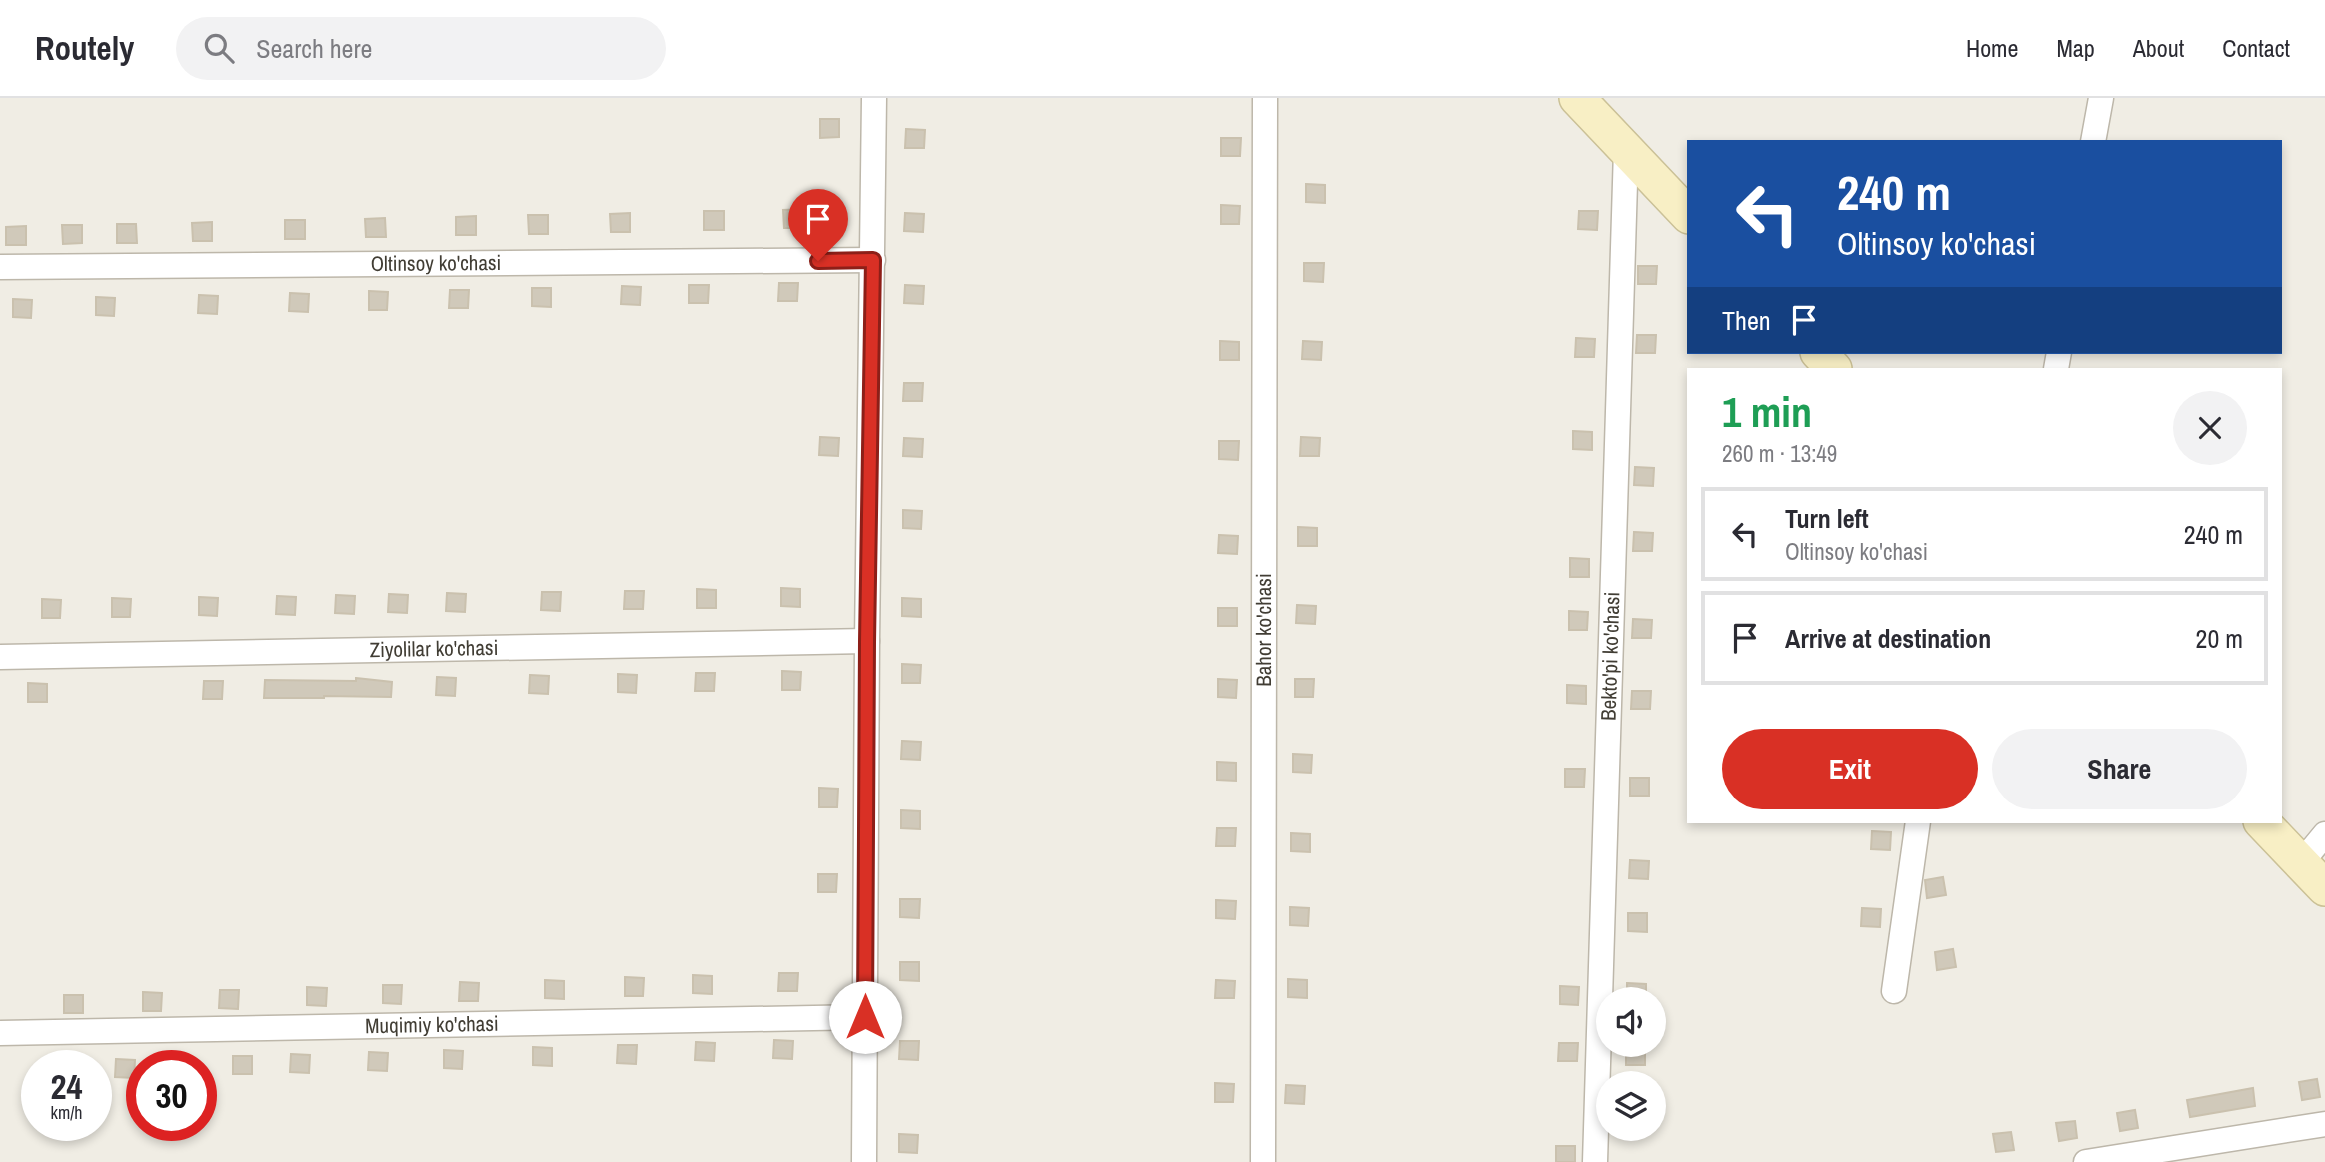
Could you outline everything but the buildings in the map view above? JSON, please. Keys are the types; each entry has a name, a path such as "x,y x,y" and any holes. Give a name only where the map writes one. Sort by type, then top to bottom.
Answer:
{"street":[{"path":"864,1162 874,98"},
{"name":"Bahor ko'chasi","path":"1263,1162 1265,98"},
{"path":"1577,98 1687,214"},
{"path":"2093,140 2101,98"},
{"name":"Bekto'pi ko'chasi","path":"1595,1162 1626,150"},
{"name":"Oltinsoy ko'chasi","path":"0,267 873,260"},
{"path":"1820,354 1833,368"},
{"name":"Ziyolilar ko'chasi","path":"0,657 867,642"},
{"path":"1895,991 1918,823"},
{"path":"2263,823 2325,888"},
{"path":"2301,863 2325,834"},
{"name":"Muqimiy ko'chasi","path":"0,1033 865,1017"},
{"path":"2086,1162 2325,1124"}],"route":[{"path":"818,261 873,260 865,1017"}]}
